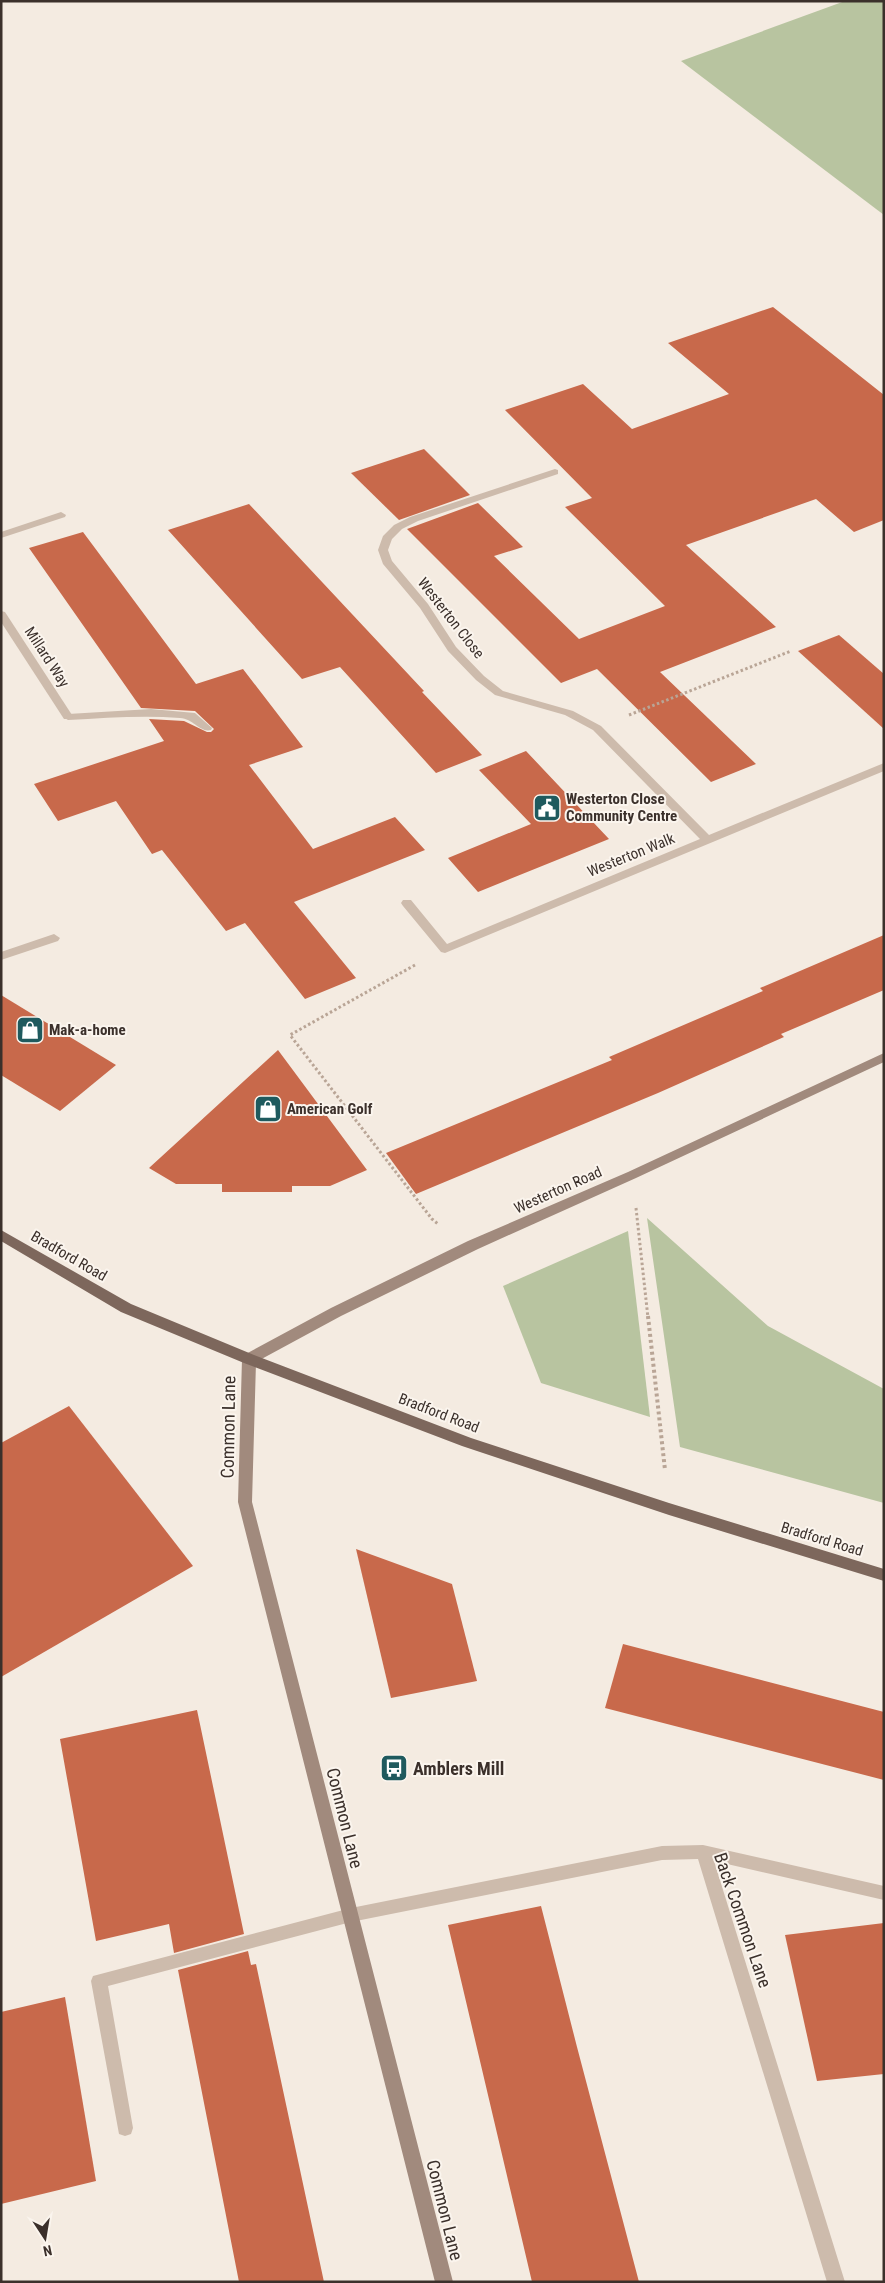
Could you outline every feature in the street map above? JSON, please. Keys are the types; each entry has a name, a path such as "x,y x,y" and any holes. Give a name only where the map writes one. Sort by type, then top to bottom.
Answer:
{"main road":[{"name":"Bradford Road","path":"1,1235 126,1308 249,1358 467,1442 669,1509 884,1575"}],"street":[{"name":"Westerton Close","path":"555,472 414,519 398,527 388,538 383,550 387,562 424,606 452,649 480,678 499,693 569,713 597,728 706,840"},
{"path":"1,535 61,515"},
{"name":"Millard Way","path":"1,614 68,718 151,712 192,715 207,728"},
{"name":"Westerton Walk","path":"445,949 884,767"},
{"path":"407,903 445,949"},
{"path":"1,956 54,938"},
{"name":"Westerton Road","path":"249,1358 336,1312 473,1245 632,1175 884,1057"},
{"name":"Common Lane","path":"249,1358 245,1502 444,2282"},
{"path":"703,1852 884,1893"},
{"name":"Back Common Lane","path":"125,2128 99,1981 351,1915 662,1853 703,1852 836,2282"}],"path":[{"path":"597,728 791,651"},
{"path":"445,949 290,1035 432,1220 473,1245"},
{"path":"632,1175 669,1509"}],"green space":[{"path":"845,1 884,1 884,215 681,61"},
{"path":"647,1218 768,1326 884,1389 884,1503 680,1447"},
{"path":"628,1231 650,1417 541,1383 503,1286"}],"building":[{"path":"773,307 884,395 884,520 854,532 816,499 686,545 776,627 660,672 756,764 711,782 597,669 561,683 407,529 478,503 523,547 494,556 579,639 665,606 565,507 592,498 505,410 583,384 632,429 729,394 668,343"},
{"path":"424,449 470,495 399,520 351,473"},
{"path":"249,504 482,755 436,773 340,667 302,679 168,530"},
{"path":"83,532 196,684 243,669 303,747 249,765 313,849 395,817 425,850 294,902 356,978 305,999 245,923 226,931 162,850 152,854 116,801 58,821 34,784 164,741 149,719 184,721 207,732 211,732 214,729 195,711 141,708 29,548"},
{"path":"839,635 884,674 884,729 798,651"},
{"path":"526,751 609,839 478,892 448,858 531,824 479,770"},
{"path":"884,935 884,990 781,1034 784,1037 658,1093 416,1194 386,1153 612,1060 609,1057 763,991 760,988"},
{"name":"Mak-a-home","path":"1,995 116,1065 60,1111 1,1075"},
{"name":"American Golf","path":"278,1050 367,1170 330,1186 292,1186 292,1192 222,1192 222,1184 176,1184 149,1168"},
{"path":"69,1406 193,1566 1,1677 1,1443"},
{"path":"356,1549 452,1584 477,1681 391,1698"},
{"path":"623,1644 884,1712 884,1780 605,1708"},
{"path":"197,1710 244,1934 174,1953 169,1924 96,1941 60,1739"},
{"path":"541,1906 639,2282 532,2282 448,1925"},
{"path":"884,1923 884,2074 817,2081 785,1935"},
{"path":"248,1951 251,1965 256,1964 324,2282 239,2282 178,1970"},
{"path":"65,1997 96,2181 1,2204 1,2012"}],"place":[{"name":"Westerton Close Community Centre","path":"547,808"},
{"name":"Mak-a-home","path":"30,1030"},
{"name":"American Golf","path":"268,1109"},
{"name":"Amblers Mill","path":"394,1768"}]}
